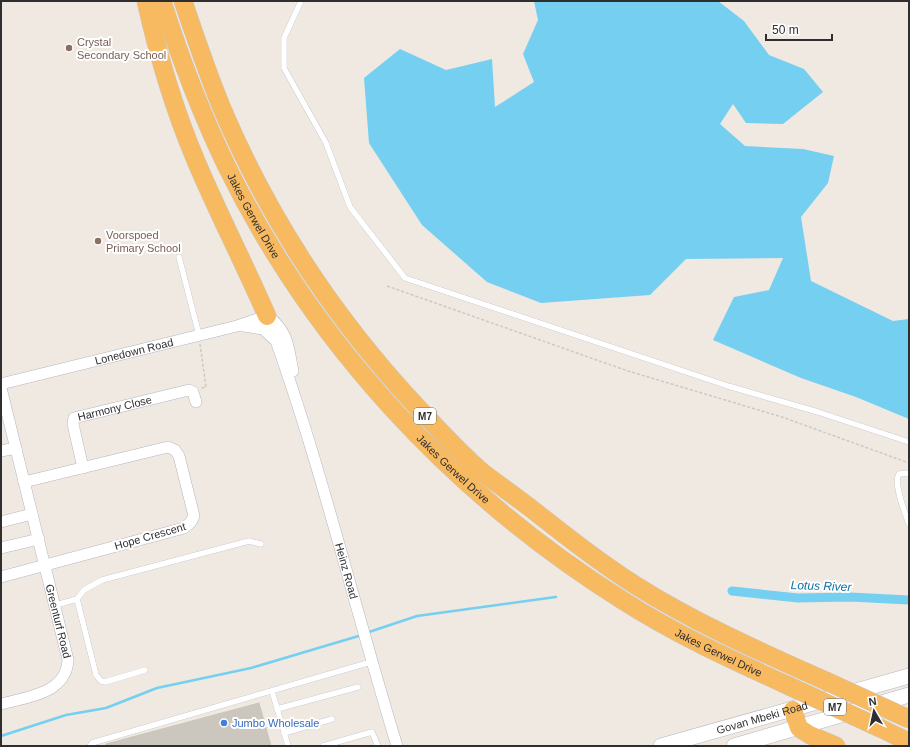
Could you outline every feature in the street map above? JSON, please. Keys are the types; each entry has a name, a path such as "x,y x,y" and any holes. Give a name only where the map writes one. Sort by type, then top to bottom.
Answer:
{"highway":[{"path":"146,1 161,59 184,129 218,209 267,316"},
{"name":"Jakes Gerwel Drive","path":"162,1 187,76 204,117 227,167 248,207 303,296 340,349 381,397 426,445 470,486 513,522 568,564 623,601 674,631 909,742"},
{"name":"Jakes Gerwel Drive","path":"183,1 221,107 244,157 289,239 322,290 356,337 398,387 430,421 481,471 582,549 636,585 688,616 909,719"},
{"path":"793,710 798,728 836,746"}],"main road":[{"name":"Govan Mbeki Road","path":"661,746 793,710 909,676"},
{"name":"Govan Mbeki Road","path":"734,746 909,695"}],"street":[{"name":"Lonedown Road","path":"1,384 237,326 267,316"},
{"name":"Heinz Road","path":"267,316 296,396 359,619 397,746"},
{"name":"Heinz Road","path":"267,316 276,323 286,338 296,396"},
{"path":"237,326 258,327 267,332 277,342"},
{"name":"Greenturf Road","path":"1,388 68,655 68,665 64,676 52,689 1,704"},
{"path":"192,390 196,402"},
{"name":"Harmony Close","path":"83,468 73,424 74,418 192,390"},
{"name":"Hope Crescent","path":"24,482 168,447 173,449 179,456 194,516 193,520 184,528 46,566"},
{"path":"1,451 16,448"},
{"path":"1,522 32,514"},
{"path":"1,548 39,539"},
{"path":"1,577 46,566"}],"lane":[{"path":"301,1 284,38 284,68 326,143 350,207 405,278 728,386 818,412 909,442"},
{"path":"179,257 199,335"},
{"path":"909,473 898,474 896,479 901,501 909,524"},
{"path":"56,605 77,599 84,590 102,580 249,541 261,544"},
{"path":"77,599 96,675 105,682 144,670"},
{"path":"90,746 92,743 272,692 370,657"},
{"path":"277,709 358,687"},
{"path":"272,692 288,746"},
{"path":"284,733 332,719"},
{"path":"323,746 372,732 378,746"}],"path":[{"path":"387,286 628,371 782,417 909,463"},
{"path":"192,390 206,387 199,335"}],"water":[{"path":"534,1 718,1 744,21 769,55 804,69 823,92 783,124 746,123 733,104 720,124 745,146 803,149 834,156 828,183 801,217 811,281 893,321 909,319 909,419 856,397 801,378 713,340 734,297 769,290 783,258 686,259 650,295 541,303 487,282 422,225 369,143 364,78 400,49 446,70 492,59 495,107 534,82 523,54 538,20"}],"building":[{"name":"Jumbo Wholesale","path":"259,703 271,746 106,746 106,744"}],"waterway":[{"name":"Lotus River","path":"732,591 798,598 850,597 909,600"},
{"path":"366,633 417,616 556,597"},
{"path":"1,736 66,715 106,708 157,688 251,668 362,635"}],"place":[{"name":"Crystal Secondary School","path":"69,48"},
{"name":"Voorspoed Primary School","path":"98,241"},
{"name":"Jumbo Wholesale","path":"224,723"}]}
